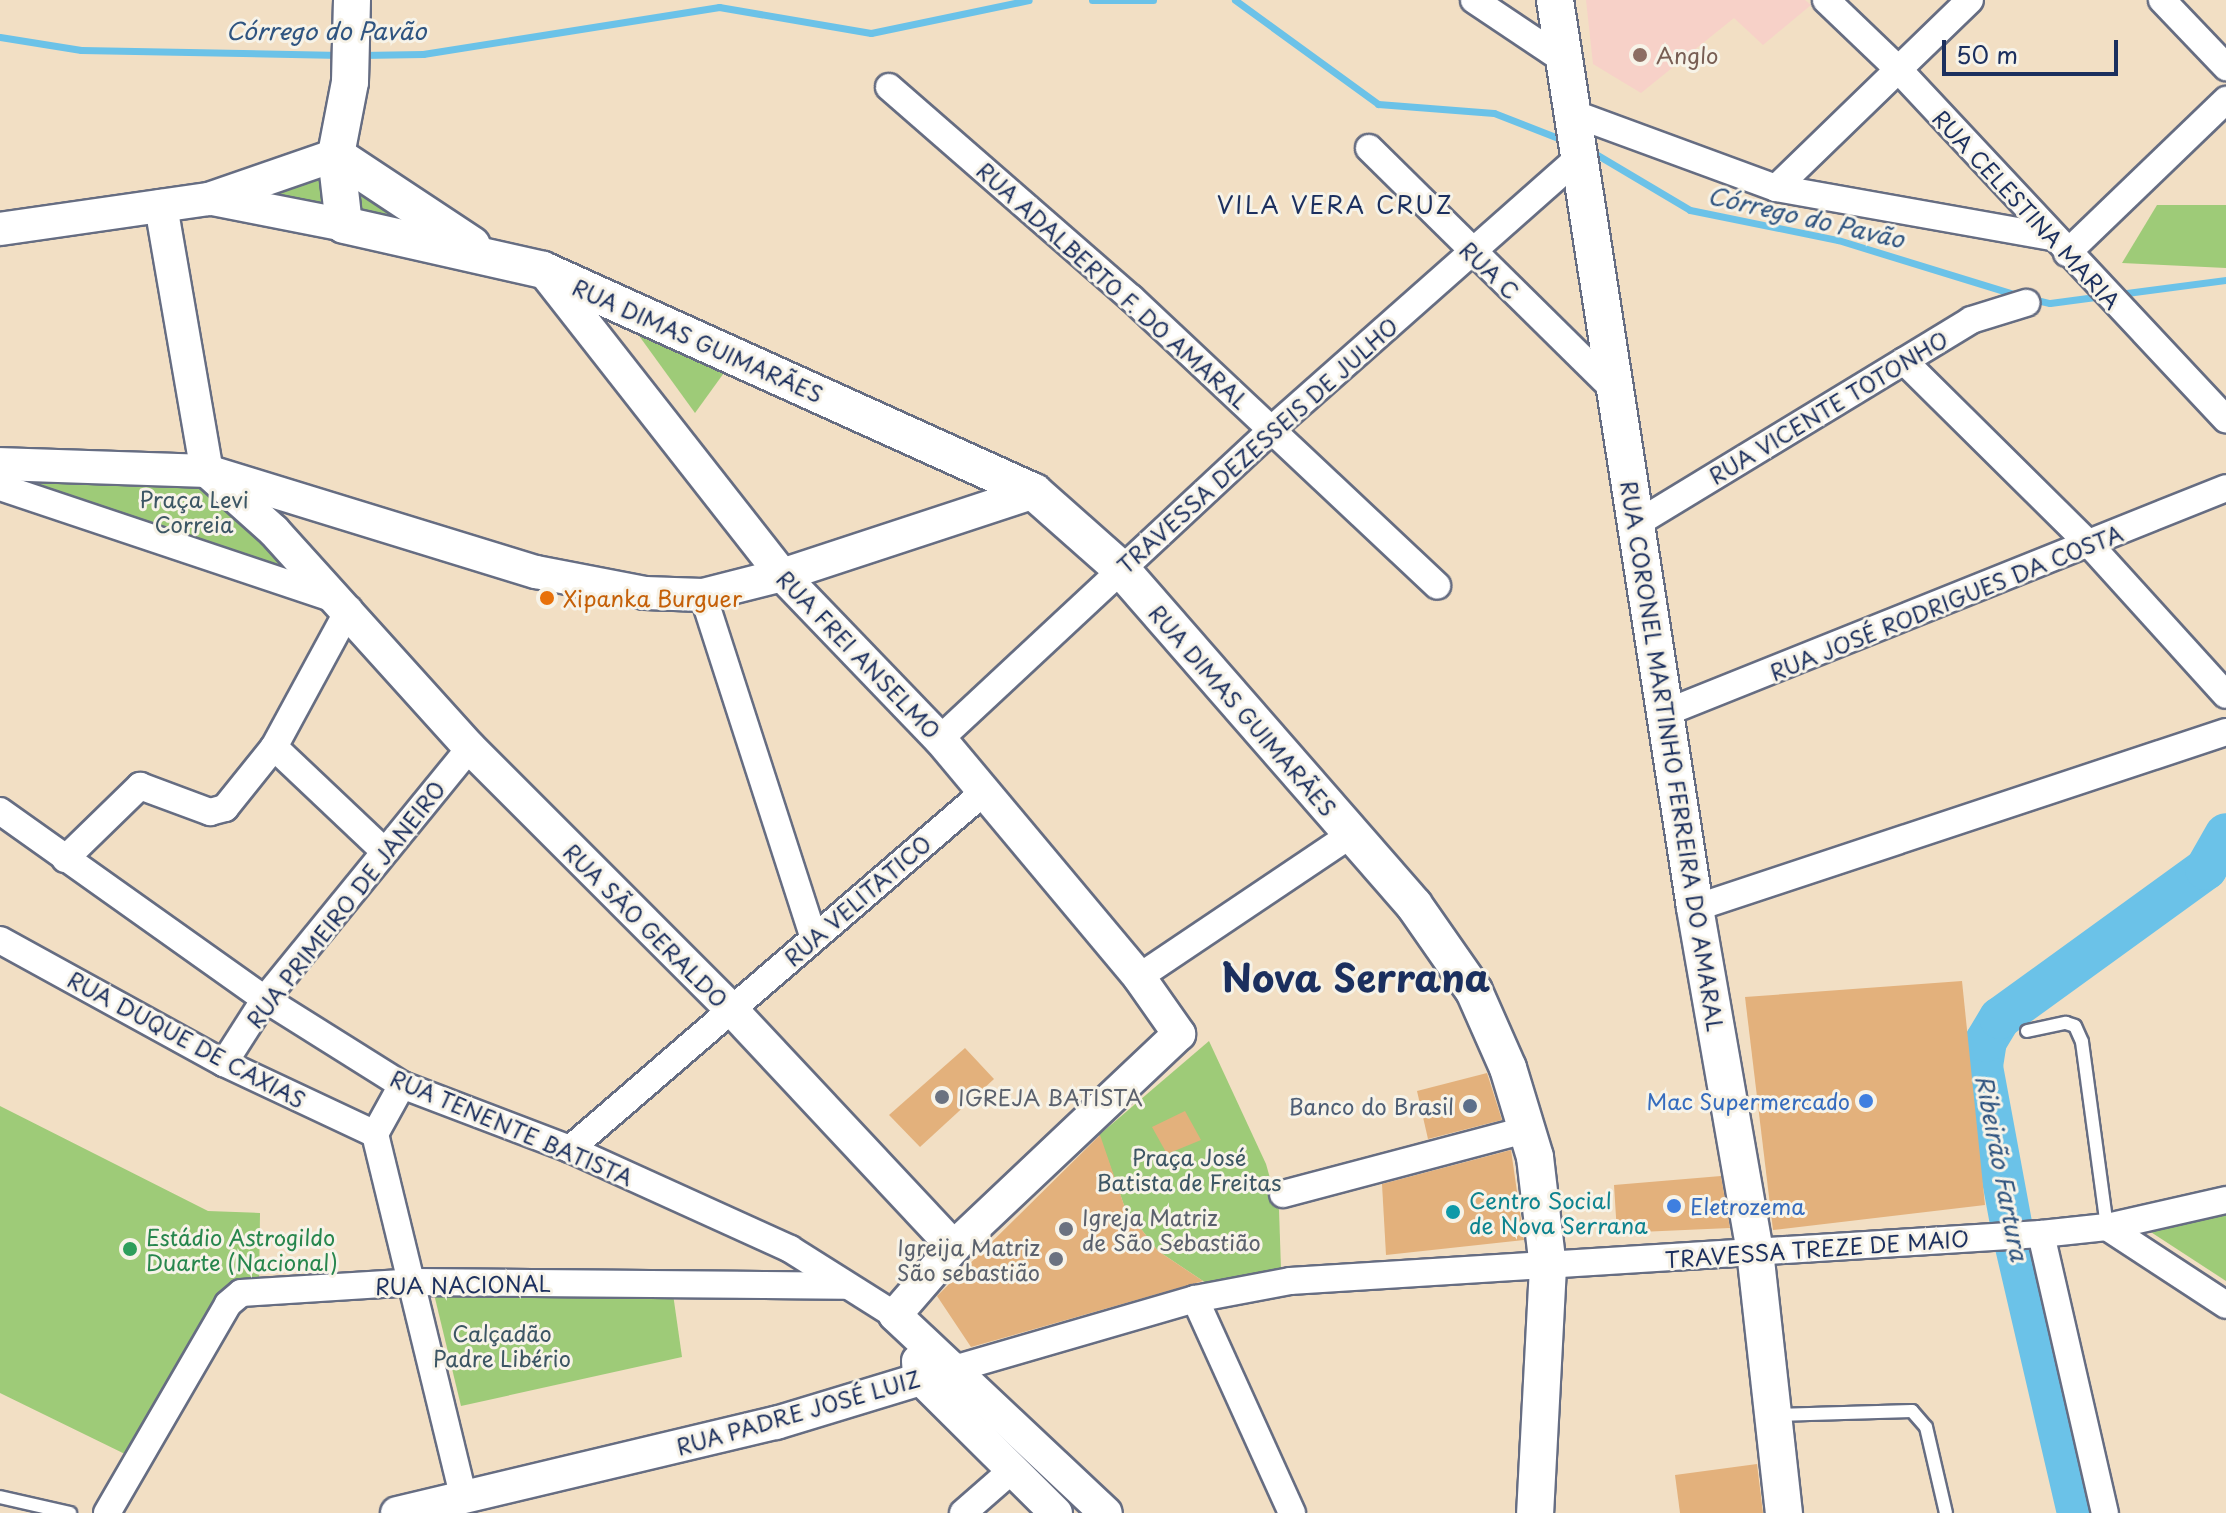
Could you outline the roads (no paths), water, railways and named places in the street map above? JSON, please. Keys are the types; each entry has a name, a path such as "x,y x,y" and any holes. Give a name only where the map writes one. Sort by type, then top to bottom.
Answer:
{"main road":[{"name":"RUA CORONEL MARTINHO FERREIRA DO AMARAL","path":"1555,0 1695,908 1755,1251 1784,1513"},
{"path":"344,225 336,155 350,82 352,10"},
{"name":"RUA DIMAS GUIMARÃES","path":"336,155 488,256"},
{"name":"RUA DIMAS GUIMARÃES","path":"344,225 543,270 1034,492 1120,568 1414,905 1474,991 1529,1129 1548,1267 1535,1513"}],"street":[{"path":"1474,0 1562,59"},
{"name":"RUA CELESTINA MARIA","path":"1826,0 1898,69 2226,420"},
{"path":"1776,188 1970,0"},
{"path":"2162,0 2226,67"},
{"name":"RUA ADALBERTO F. DO AMARAL","path":"889,87 1273,428 1437,585"},
{"path":"1572,114 1776,188 2062,248 2226,100"},
{"name":"RUA C","path":"1369,148 1473,255 1614,390"},
{"name":"RUA DIMAS GUIMARÃES","path":"0,229 209,199 336,155"},
{"name":"TRAVESSA DEZESSEIS DE JULHO","path":"940,739 1273,428 1473,255 1579,156"},
{"name":"RUA DIMAS GUIMARÃES","path":"209,199 344,225"},
{"path":"161,206 207,471"},
{"name":"RUA FREI ANSELMO","path":"543,270 782,575 940,739 985,791 1139,977 1179,1034 954,1247"},
{"name":"RUA VICENTE TOTONHO","path":"1636,524 1971,320 2026,303"},
{"path":"1904,361 2090,545 2226,695"},
{"path":"0,464 207,471 536,572 645,593 703,595 782,575 1034,492"},
{"name":"RUA SÃO GERALDO","path":"207,471 345,605 470,748 732,1010 954,1247"},
{"path":"0,487 345,605 274,747 225,808 210,812 140,786 65,859"},
{"name":"RUA JOSÉ RODRIGUES DA COSTA","path":"1665,713 2226,488"},
{"path":"703,595 813,936"},
{"path":"1695,908 2226,732"},
{"path":"274,747 383,850"},
{"name":"RUA PRIMEIRO DE JANEIRO","path":"224,1063 265,999 383,850 470,748"},
{"name":"RUA VELITATICO","path":"570,1149 813,936 985,791"},
{"name":"RUA TENENTE BATISTA","path":"0,811 265,999 402,1085 570,1149 790,1249 905,1325"},
{"path":"1139,977 1352,834"},
{"name":"RUA DUQUE DE CAXIAS","path":"0,940 224,1063 375,1134"},
{"path":"402,1085 375,1134 414,1282 464,1499"},
{"path":"1283,1194 1529,1129"},
{"name":"TRAVESSA TREZE DE MAIO","path":"1195,1299 1290,1281 2034,1235 2107,1227 2226,1200"},
{"path":"2107,1227 2226,1305"},
{"path":"2034,1235 2105,1513"},
{"path":"954,1247 905,1325 919,1377 1056,1513"},
{"name":"RUA NACIONAL","path":"107,1513 234,1296 414,1282 848,1286"},
{"path":"1195,1299 1292,1513"},
{"name":"RUA PADRE JOSÉ LUIZ","path":"397,1513 776,1423 919,1377 1195,1299"},
{"path":"905,1325 1106,1513"},
{"path":"963,1513 1011,1471"}],"lane":[{"path":"2027,1031 2066,1023 2075,1026 2082,1042 2107,1227"},
{"path":"1772,1415 1912,1411 1926,1427 1946,1513"},
{"path":"0,1497 70,1513"}],"waterway":[{"name":"Córrego do Pavão","path":"361,55 423,54 719,7 871,33 1029,0"},
{"name":"Córrego do Pavão","path":"1092,0 1153,0"},
{"name":"Córrego do Pavão","path":"1235,0 1378,104 1494,113 1566,141"},
{"name":"Córrego do Pavão","path":"0,37 81,50 341,55"},
{"name":"Córrego do Pavão","path":"1589,150 1690,210 1838,240 2020,296"},
{"name":"Córrego do Pavão","path":"2119,294 2226,280"},
{"name":"Córrego do Pavão","path":"2032,299 2050,303 2103,296"},
{"name":"Ribeirão Fartura","path":"2078,1513 2013,1234 1982,1066 1986,1041 2000,1018 2206,869 2226,834"}],"place":[{"name":"Anglo","path":"1640,55"},
{"name":"Xipanka Burguer","path":"547,598"},
{"name":"IGREJA BATISTA","path":"942,1097"},
{"name":"Mac Supermercado","path":"1866,1101"},
{"name":"Banco do Brasil","path":"1470,1106"},
{"name":"Eletrozema","path":"1674,1206"},
{"name":"Centro Social de Nova Serrana","path":"1453,1212"},
{"name":"Igreja Matriz de São Sebastião","path":"1066,1229"},
{"name":"Estádio Astrogildo Duarte (Nacional)","path":"130,1249"},
{"name":"Igreija Matriz São sebastião","path":"1056,1259"}],"district":[{"name":"VILA VERA CRUZ","path":"1335,205"},
{"name":"Nova Serrana","path":"1356,977"}],"park label":[{"name":"Praça Levi Correia","path":"194,510"},
{"name":"Praça José Batista de Freitas","path":"1189,1168"},
{"name":"Calçadão Padre Libério","path":"502,1344"}]}
